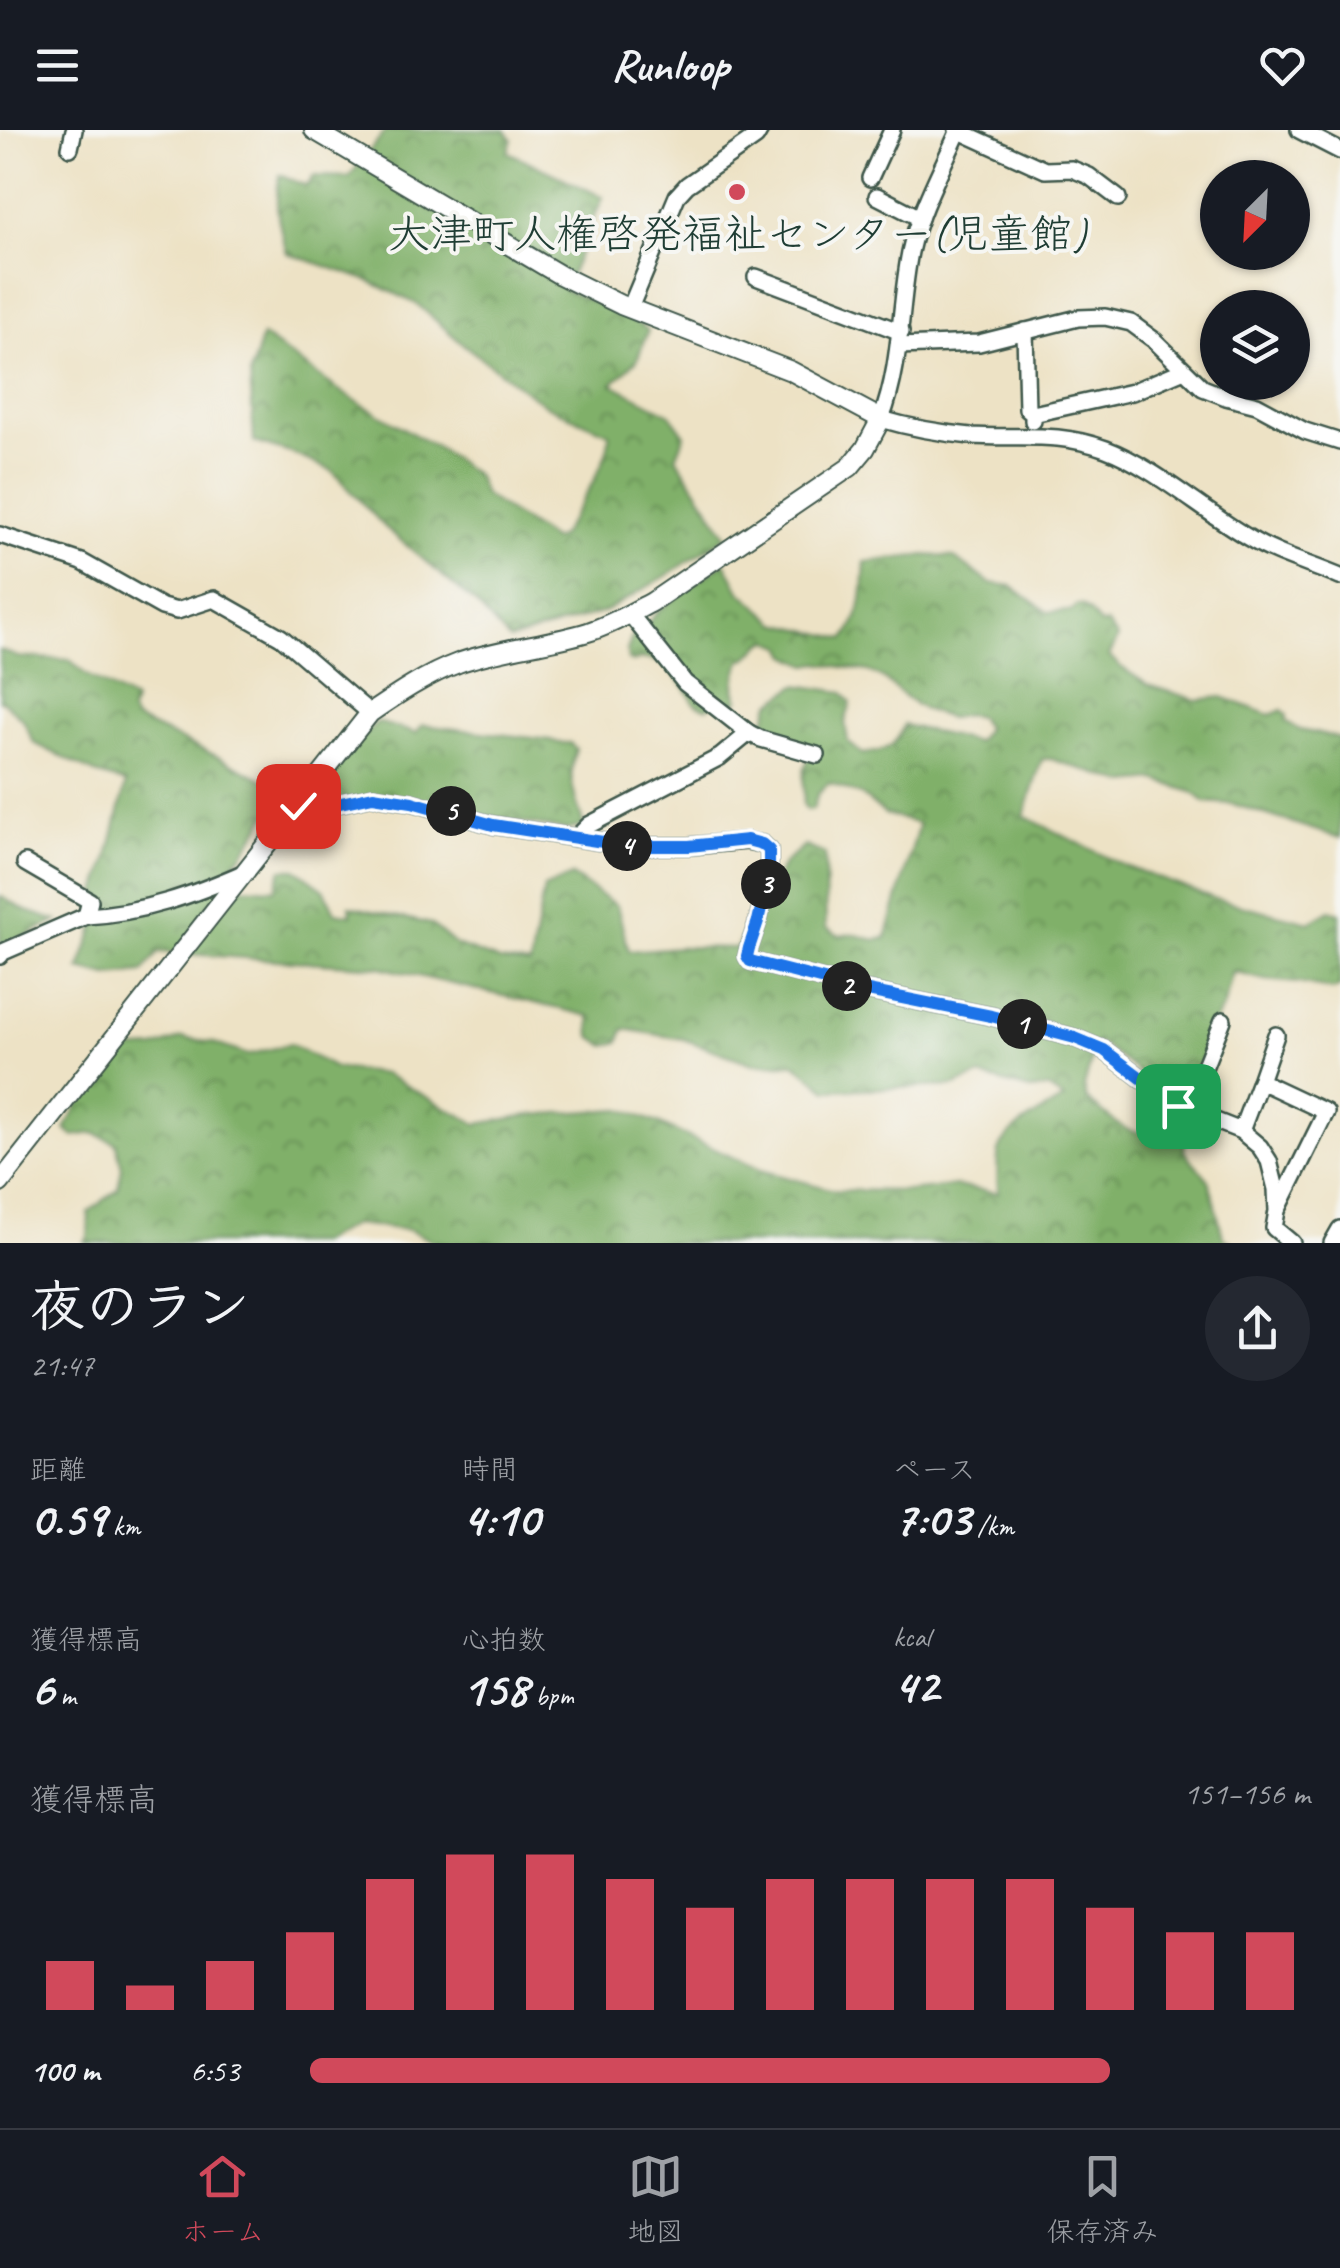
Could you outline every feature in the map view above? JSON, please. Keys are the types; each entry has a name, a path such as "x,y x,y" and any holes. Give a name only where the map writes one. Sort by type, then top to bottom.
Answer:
{"street":[{"path":"70,148 74,130"},
{"path":"314,130 560,275 630,308 791,371 881,419 918,430 974,436 1032,435 1076,440 1110,450 1252,540 1340,576"},
{"path":"630,308 677,196 687,184 756,137 760,130"},
{"path":"870,178 892,130"},
{"path":"0,1182 370,713 426,677 460,662 591,631 630,614 850,468 889,400 910,252 920,218 958,130 1045,170 1072,170 1090,176 1118,198"},
{"path":"1298,130 1340,150"},
{"path":"877,196 920,218"},
{"path":"756,277 900,339 979,343 1078,318 1105,317 1131,324 1154,340 1203,388 1257,405 1305,431 1340,442"},
{"path":"1025,330 1027,409 1034,414 1132,392 1184,370"},
{"path":"1032,435 1034,414"},
{"path":"0,535 82,562 162,607 177,611 214,598 280,637 370,713"},
{"path":"630,614 684,683 761,739 817,756"},
{"path":"576,838 589,825 720,757 749,732"},
{"path":"298,806 336,804 373,796 412,802 493,825 629,846 689,846 747,840 762,844 769,850 769,873 747,956 750,961 863,990 991,1016 1075,1038 1104,1050 1178,1106 1241,1131 1260,1146 1276,1189 1274,1228 1292,1243"},
{"path":"24,862 90,901 86,916"},
{"path":"0,956 86,916 159,905 246,872"},
{"path":"1188,1108 1223,1020"},
{"path":"1241,1131 1276,1035"},
{"path":"1260,1081 1326,1112 1277,1210"},
{"path":"1332,1243 1340,1229"}],"green space":[{"path":"386,130 505,130 512,139 508,152 603,197 564,290 625,315 648,330 637,360 612,384 670,414 685,435 676,457 727,536 604,612 509,640 476,604 385,527 331,470 254,442 250,374 262,336 346,395 476,475 484,495 552,540 559,538 605,457 609,433 545,405 464,345 417,304 367,280 287,253 278,214 280,175 304,185 313,176 349,177"},
{"path":"925,555 953,557 990,583 1011,586 1048,612 1072,611 1077,605 1083,606 1100,624 1108,624 1118,638 1109,656 1148,685 1197,700 1222,697 1270,715 1282,710 1286,721 1300,730 1340,738 1340,838 1233,804 1205,802 1192,792 1156,780 1125,783 1051,759 1042,759 1024,816 1125,866 1216,899 1309,922 1330,910 1340,913 1340,986 1333,990 1233,972 1223,1008 1207,1032 1207,1058 1186,1099 1176,1100 1097,1041 1084,1087 1087,1100 1118,1124 1137,1132 1147,1132 1172,1119 1185,1127 1184,1151 1209,1180 1223,1237 1233,1243 436,1243 409,1230 355,1224 319,1243 84,1243 89,1212 118,1189 122,1168 116,1143 94,1133 73,1136 65,1129 90,1084 118,1050 155,1048 182,1038 248,1055 290,1044 335,1068 384,1074 477,1124 530,1115 621,1109 760,1170 834,1190 908,1191 955,1186 998,1193 999,1151 1003,1143 1027,1121 1064,1099 1047,1088 1030,1090 979,1076 955,1086 827,1090 796,1064 753,1064 683,1039 624,1029 619,1042 606,1046 591,1036 590,1016 380,967 159,952 142,973 108,976 80,969 104,901 97,892 126,783 99,775 34,743 23,720 0,701 0,650 18,657 70,660 85,674 134,701 134,719 284,790 242,855 226,871 242,887 275,889 282,869 296,869 324,889 335,912 351,915 350,906 431,924 456,945 500,961 530,965 544,888 572,876 617,906 629,951 736,948 784,863 805,846 825,854 826,928 840,936 886,938 919,824 885,814 861,795 829,783 818,794 813,809 807,810 803,804 804,775 810,756 774,738 764,723 770,704 797,685 842,692 851,703 845,722 848,742 862,754 889,747 904,725 976,742 986,729 979,717 949,718 923,709 868,671 819,663 808,665 768,640 741,661 735,690 737,702 725,699 706,708 695,704 670,670 652,660 632,662 627,651 632,637 657,612 725,562 740,591 777,623 845,639 859,612 865,562"},
{"path":"377,722 416,733 422,725 570,743 576,749 572,779 584,826 566,830 464,812 329,798 325,781"},
{"path":"0,896 57,921 6,945 0,941"}],"place":[{"name":"大津町人権啓発福祉センター(児童館)","path":"737,192"}],"route":[{"path":"298,806 336,804 373,796 451,811 493,825 629,846 689,846 747,840 762,844 769,850 769,873 747,956 750,961 1075,1038 1104,1050 1178,1106"}]}
